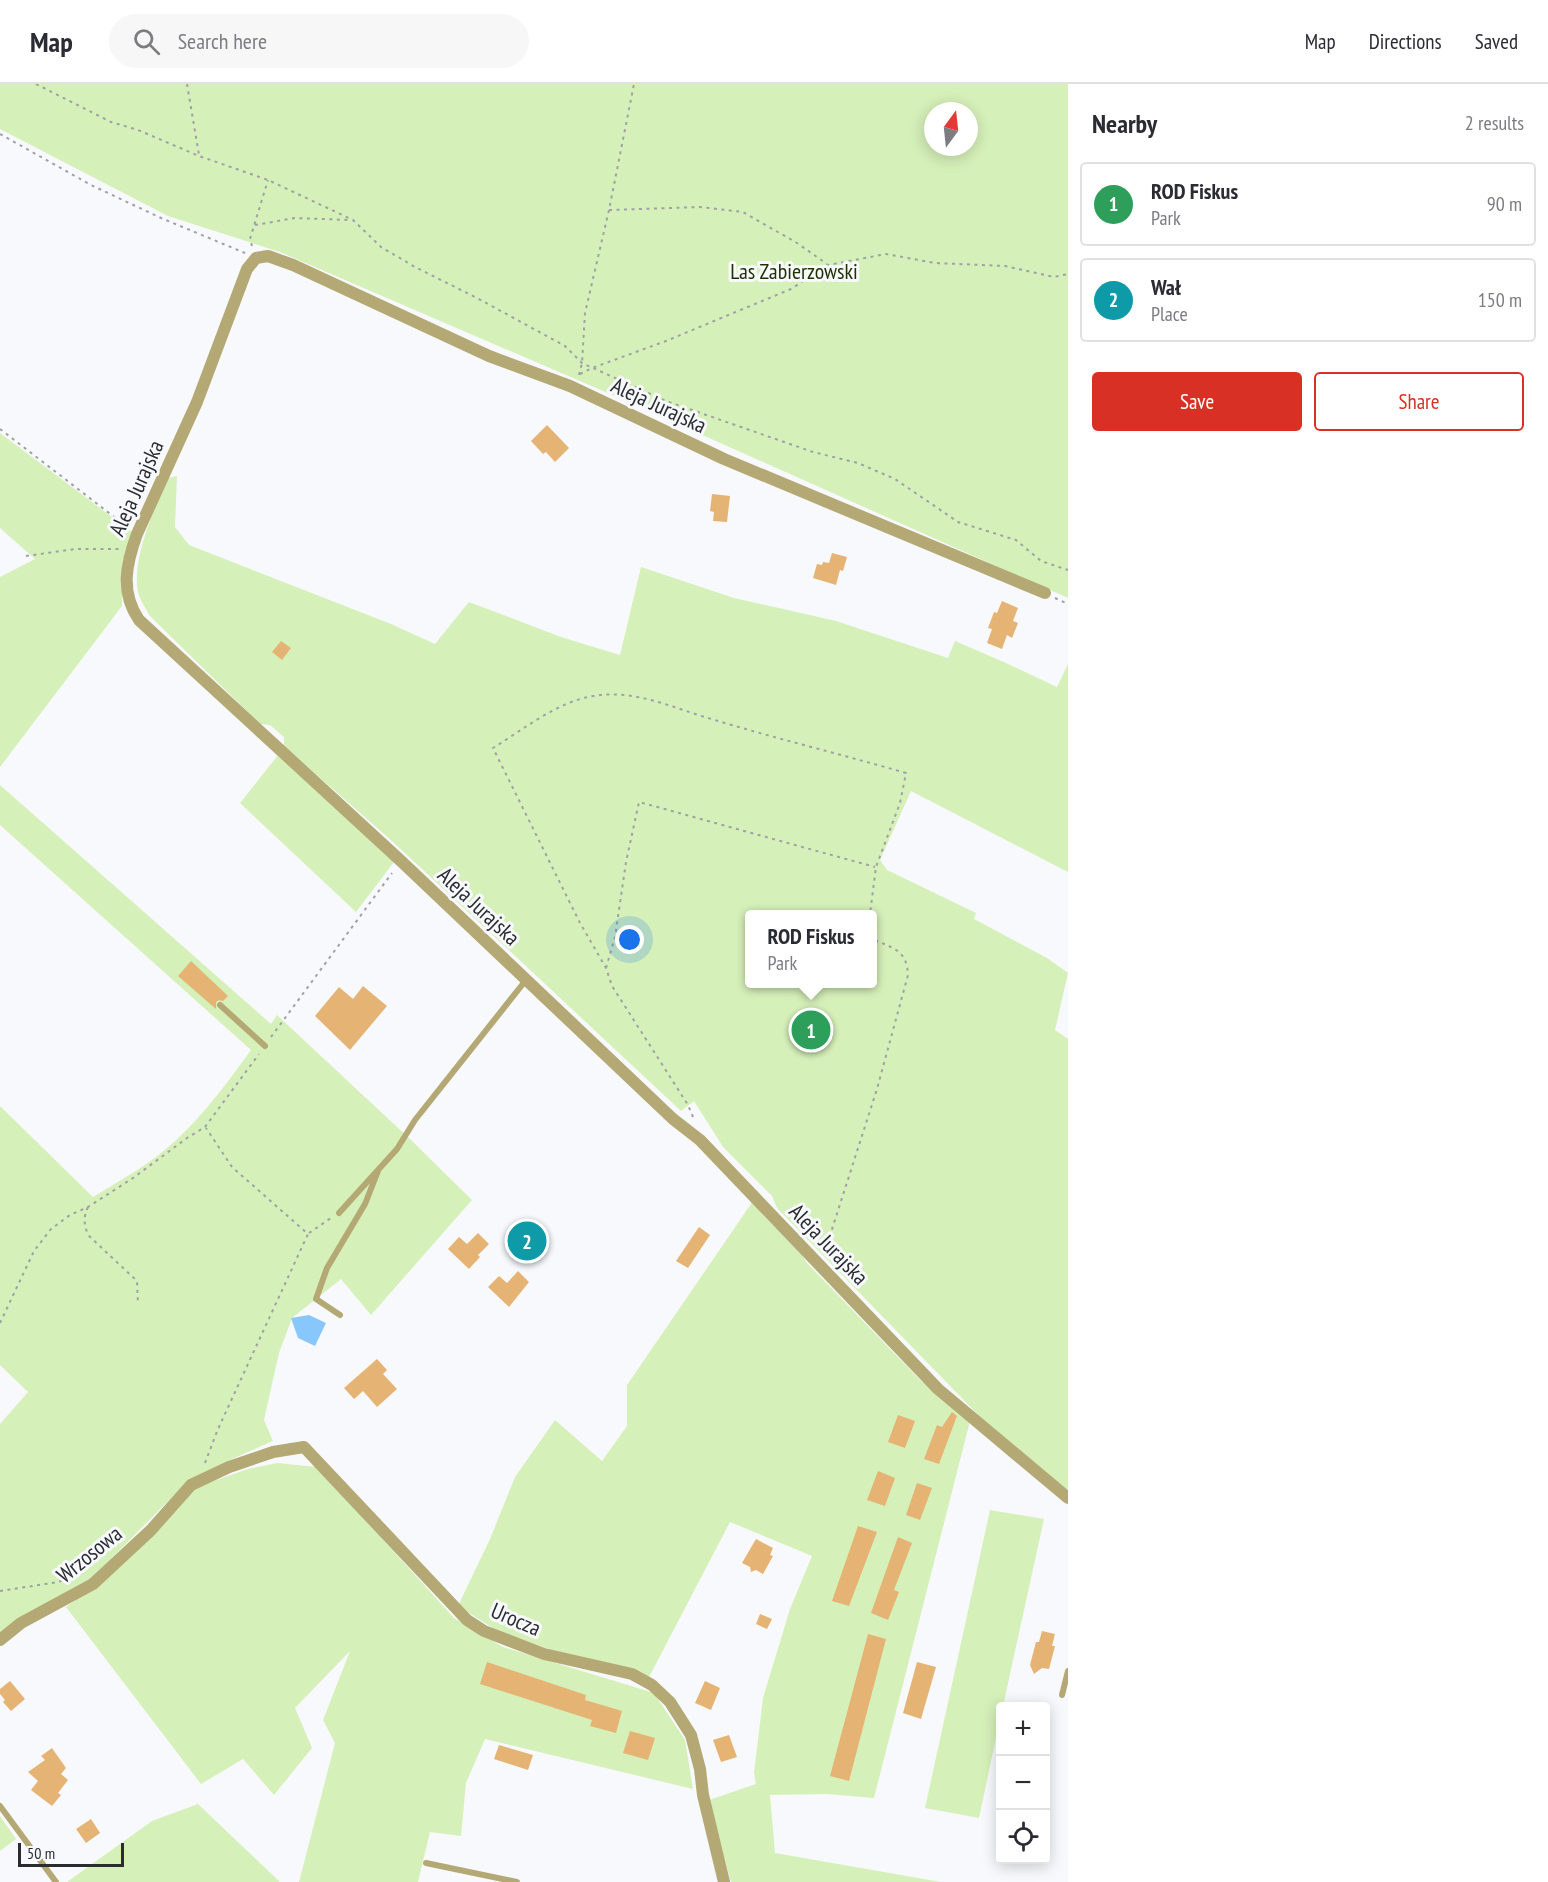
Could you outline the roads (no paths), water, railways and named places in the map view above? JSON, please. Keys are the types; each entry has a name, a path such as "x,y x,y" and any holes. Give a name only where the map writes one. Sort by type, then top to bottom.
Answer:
{"street":[{"name":"Aleja Jurajska","path":"1045,593 724,459 570,386 489,356 268,256 256,258 247,269 197,402 131,549 127,586 130,607 139,620 401,861 673,1119 700,1140 938,1389 1068,1498"},
{"name":"Urocza","path":"191,1485 229,1467 273,1452 304,1447 467,1620 484,1631 544,1654 632,1674 652,1685 670,1702 691,1735 724,1882"},
{"name":"Wrzosowa","path":"0,1640 21,1623 93,1584 151,1530 191,1485"}],"lane":[{"path":"339,1213 397,1149 415,1120 526,980"},
{"path":"220,1005 265,1046"},
{"path":"340,1315 316,1299 327,1268 365,1204 379,1168"},
{"path":"1062,1695 1068,1671"},
{"path":"0,1806 56,1882"},
{"path":"426,1863 518,1882"}],"water":[{"path":"309,1315 326,1323 315,1346 298,1338 291,1318"}],"place":[{"name":"ROD Fiskus","path":"811,1030"},
{"name":"Wał","path":"527,1241"}],"park label":[{"name":"Las Zabierzowski","path":"794,271"}]}
